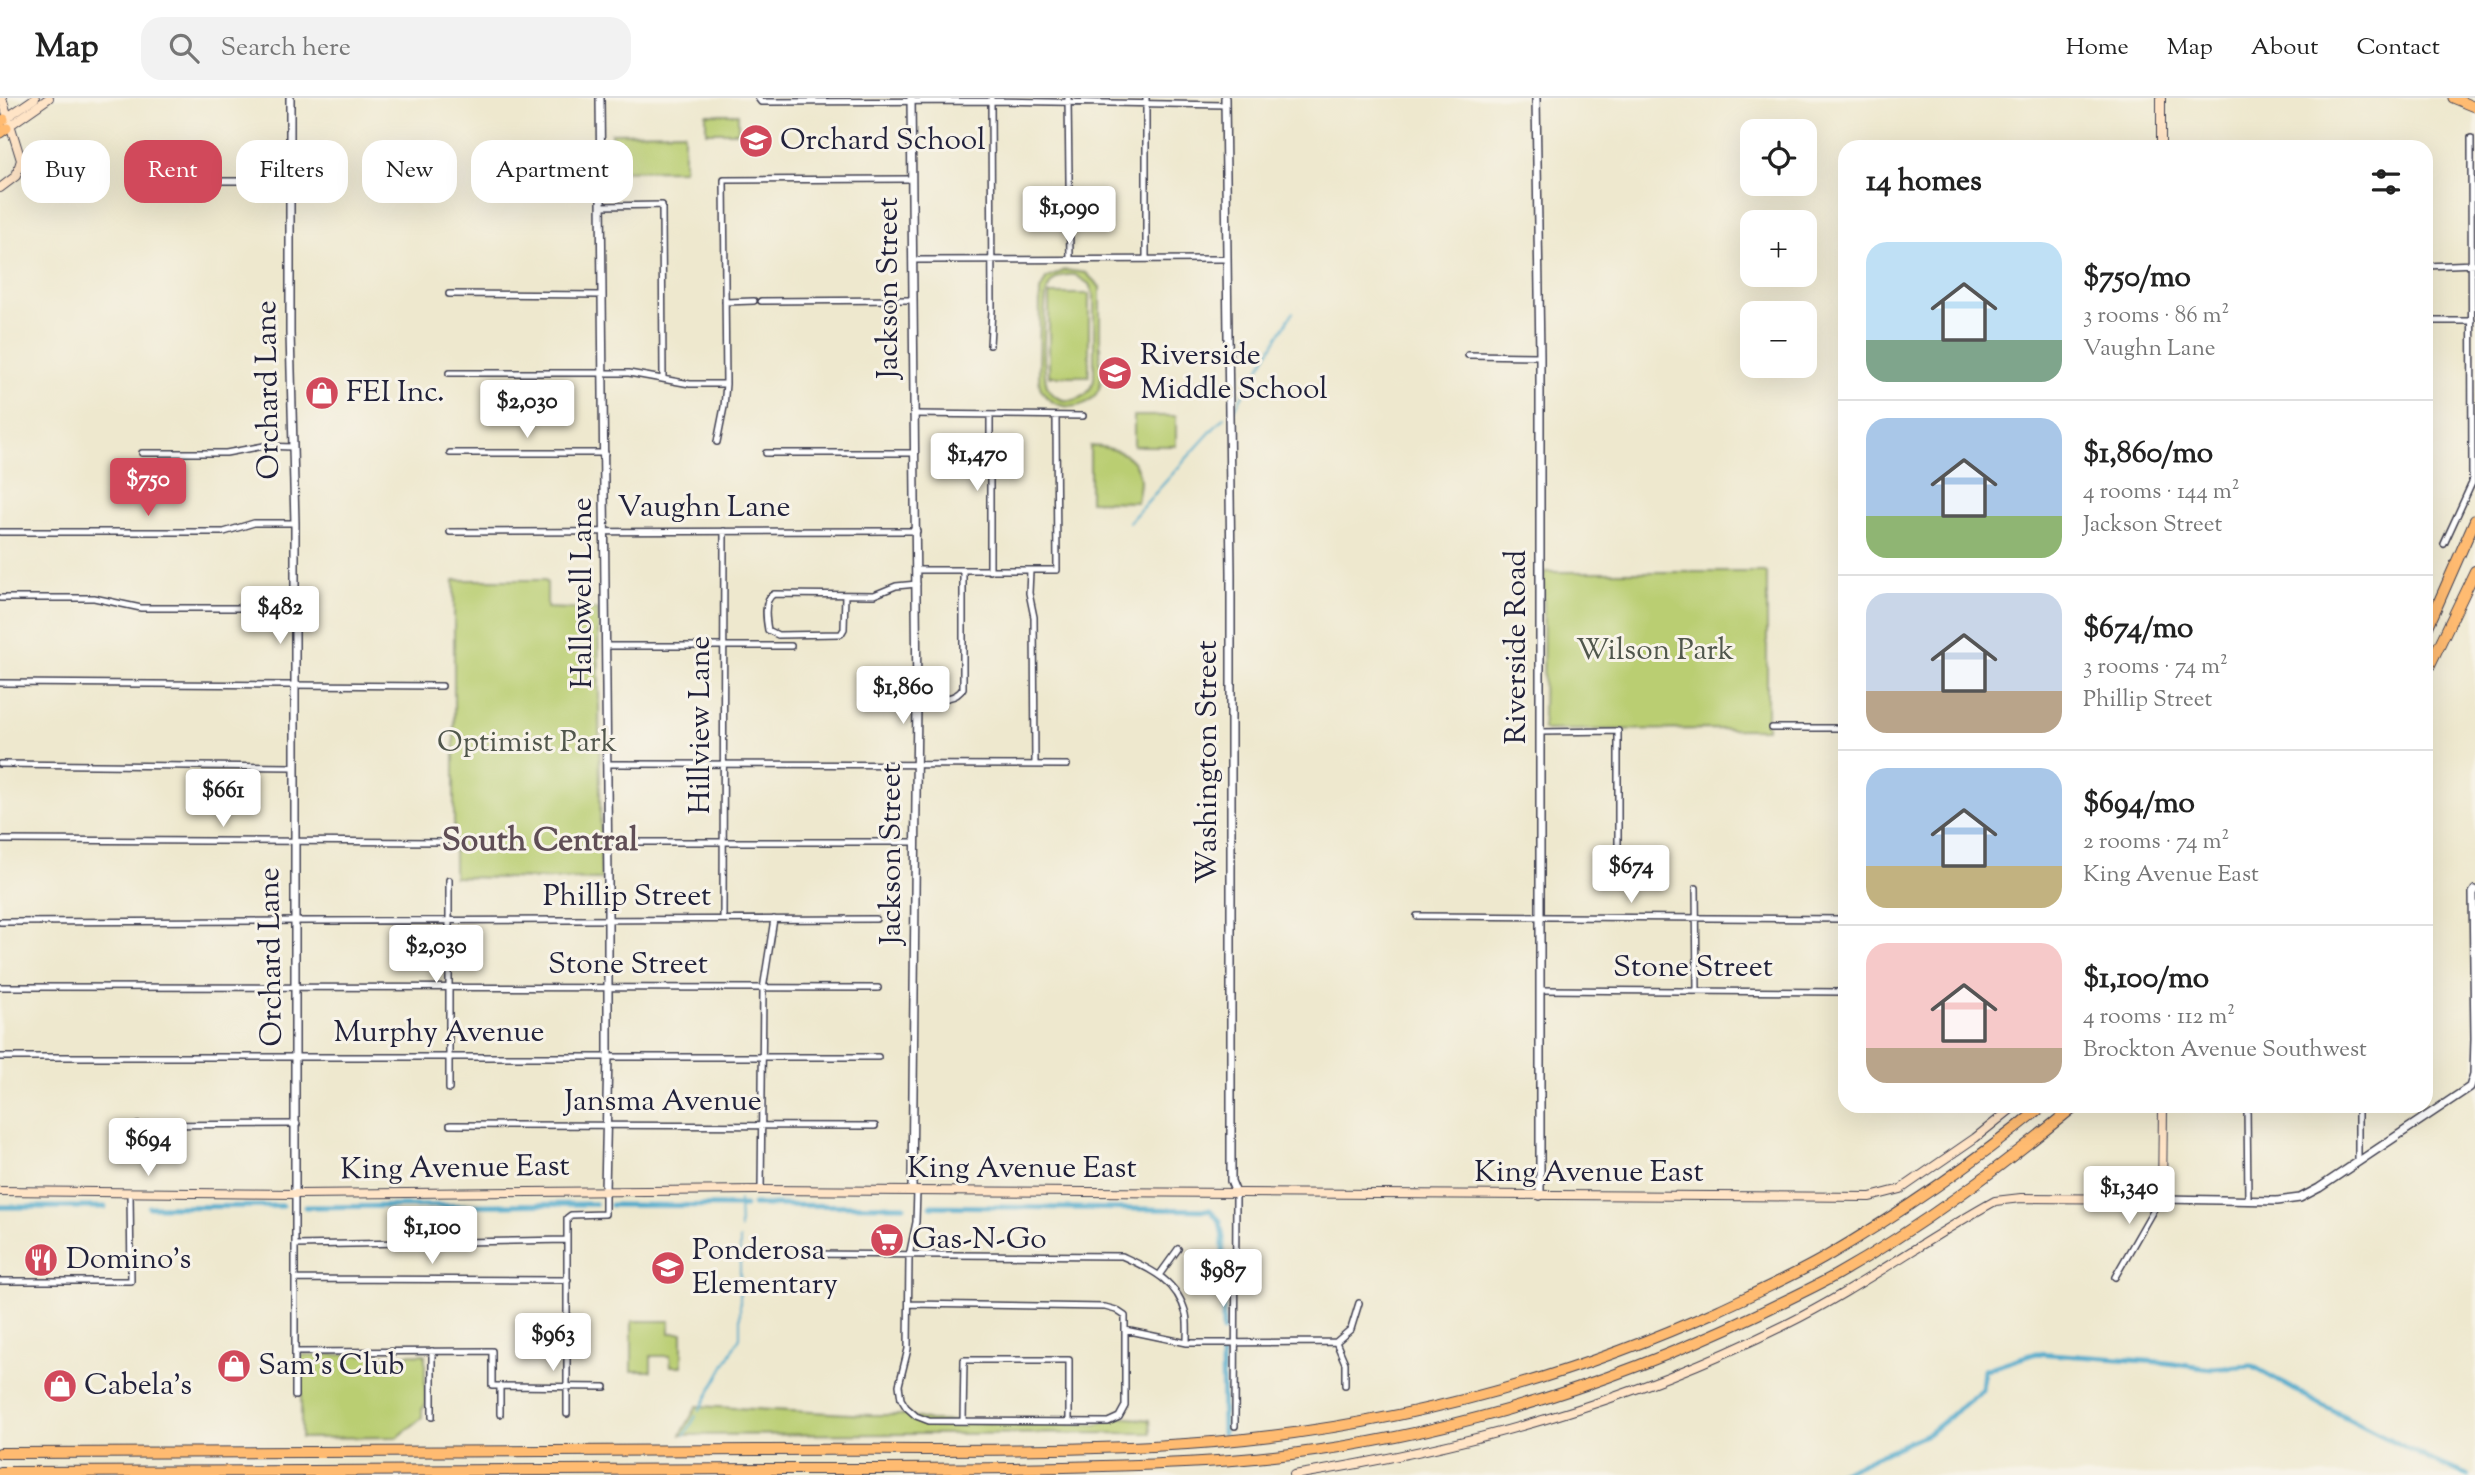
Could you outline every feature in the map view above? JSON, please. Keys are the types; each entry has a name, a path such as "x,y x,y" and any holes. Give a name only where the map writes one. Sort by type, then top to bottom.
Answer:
{"highway":[{"path":"2433,615 2475,520"},
{"path":"2433,658 2475,571"},
{"path":"0,1451 689,1451 1153,1446 1311,1430 1384,1419 1569,1370 1629,1348 1763,1290 1823,1258 1947,1180 2034,1113"},
{"path":"0,1473 1139,1466 1275,1455 1375,1440 1448,1425 1575,1390 1704,1340 1834,1276 1899,1236 1958,1197 2066,1113"}],"main road":[{"path":"2,98 6,125"},
{"path":"6,125 35,98"},
{"path":"6,125 49,98"},
{"path":"2161,98 2161,140"},
{"path":"2453,98 2475,107"},
{"path":"0,109 20,155 20,168 12,181 0,188"},
{"name":"King Avenue East","path":"0,1191 295,1194 761,1190 1870,1197 1901,1189 2006,1113"},
{"path":"1294,1475 1377,1462 1463,1443 1523,1427 1636,1390 1785,1325 1853,1288 1995,1201 2021,1198 2162,1199 2163,1113"}],"street":[{"name":"Orchard Lane","path":"290,98 290,140"},
{"name":"Hallowell Lane","path":"567,1240 567,1218 571,1215 604,1214 607,1125 607,646 600,98"},
{"name":"Riverside Road","path":"1536,98 1540,355 1540,1196"},
{"path":"760,100 1225,101"},
{"name":"Jackson Street","path":"911,100 913,415 917,531 914,842 916,1222 909,1256 908,1349 899,1385 901,1399 916,1416 929,1421 963,1421"},
{"path":"990,345 991,100"},
{"path":"1068,100 1070,259"},
{"path":"1146,100 1146,259"},
{"name":"Washington Street","path":"1225,101 1231,573 1231,1181 1236,1193 1235,1426"},
{"path":"2444,544 2472,483 2471,138"},
{"path":"718,442 726,384 724,180 911,179"},
{"name":"Orchard Lane","path":"290,203 295,523 295,1396"},
{"path":"601,206 663,205 663,379"},
{"path":"912,260 1226,259"},
{"path":"2433,265 2472,264"},
{"path":"449,294 602,295"},
{"path":"725,302 912,300"},
{"path":"2433,321 2472,321"},
{"path":"1468,355 1540,355"},
{"path":"449,373 629,373 690,384 726,384"},
{"path":"913,415 1083,416"},
{"path":"990,415 990,571"},
{"path":"917,570 1057,570 1056,416"},
{"path":"142,453 226,453 264,446 292,447"},
{"path":"450,453 605,453"},
{"path":"766,453 914,453"},
{"path":"0,531 224,531 254,523 295,523"},
{"name":"Hillview Lane","path":"723,919 724,531"},
{"name":"Vaughn Lane","path":"450,532 917,531"},
{"path":"917,698 953,697 960,694 963,688 962,570"},
{"path":"1030,571 1029,593 1034,617 1035,765"},
{"path":"845,595 844,629 841,634 778,635 768,630 767,600 770,595 845,595 874,595 896,586 917,584"},
{"path":"0,598 94,598 126,606 155,608 239,608 270,601 294,600"},
{"path":"607,646 791,646"},
{"path":"0,683 442,686"},
{"path":"1772,728 1838,728"},
{"path":"1539,732 1618,731 1618,845"},
{"path":"0,764 293,766"},
{"path":"607,764 1067,765"},
{"path":"0,840 445,842"},
{"path":"608,842 914,842"},
{"path":"449,880 449,1089"},
{"path":"1696,888 1697,991"},
{"path":"2433,1111 2470,1087 2474,1074 2475,890"},
{"path":"1417,916 1838,919"},
{"path":"761,1190 763,989 774,919"},
{"name":"Phillip Street","path":"0,922 876,919"},
{"name":"Stone Street","path":"0,987 878,988"},
{"name":"Stone Street","path":"1541,990 1838,992"},
{"name":"Murphy Avenue","path":"0,1057 878,1057"},
{"path":"2247,1113 2248,1200"},
{"path":"2358,1113 2358,1160"},
{"path":"2115,1277 2158,1200 2300,1198 2430,1113"},
{"path":"138,1125 296,1124"},
{"name":"Jansma Avenue","path":"450,1125 875,1126"},
{"path":"0,1281 131,1281 131,1192"},
{"path":"295,1245 567,1240 567,1414"},
{"path":"1160,1274 1178,1249"},
{"path":"801,1254 909,1256 1122,1253 1160,1274 1176,1293 1186,1315 1187,1343"},
{"path":"295,1279 568,1280"},
{"path":"1125,1330 1187,1343 1336,1342 1351,1329 1359,1303"},
{"path":"909,1304 1105,1307 1125,1316 1125,1406 1119,1417 1108,1422 1069,1422 963,1421 964,1360 1069,1360 1069,1422"},
{"path":"1336,1342 1345,1363 1345,1385"},
{"path":"432,1351 432,1416"},
{"path":"296,1352 492,1351 492,1386 605,1387"},
{"path":"500,1386 500,1413"}],"green space":[{"path":"706,114 738,114 738,132 706,132"},
{"path":"684,132 684,170 633,171 633,140 611,140 611,133"},
{"path":"1065,270 1086,273 1100,287 1100,386 1095,396 1078,406 1049,400 1039,382 1040,291 1046,279","holes":["1066,275 1075,275 1089,284 1094,296 1094,379 1091,387 1080,398 1065,400 1058,398 1047,386 1044,337 1046,295 1053,282"]},
{"path":"1049,294 1089,294 1089,376 1049,376"},
{"path":"1134,416 1176,416 1176,446 1134,446"},
{"path":"1090,446 1115,450 1134,463 1140,480 1137,502 1090,501"},
{"name":"Wilson Park","path":"1544,572 1767,572 1767,729 1543,730"},
{"name":"Optimist Park","path":"454,580 544,580 547,583 547,608 598,610 601,880 454,877"},
{"path":"632,1321 670,1321 670,1333 682,1333 682,1366 671,1366 670,1356 651,1356 651,1371 632,1371"},
{"path":"425,1354 425,1406 422,1409 422,1418 398,1437 301,1438 301,1355"},
{"path":"697,1406 907,1415 929,1421 1097,1425 1119,1417 1150,1420 1151,1433 681,1435"}],"waterway":[{"path":"1232,413 1293,312"},
{"path":"1129,522 1224,417"},
{"path":"739,1200 740,1229"},
{"path":"305,1207 595,1204"},
{"path":"611,1205 745,1206"},
{"path":"753,1205 904,1206"},
{"path":"149,1207 283,1206"},
{"path":"931,1206 1210,1210 1220,1221 1223,1238 1223,1331"},
{"path":"0,1207 105,1207"},
{"path":"699,1411 740,1337 740,1239"},
{"path":"1222,1351 1223,1433"},
{"path":"1835,1475 1929,1433 1982,1390 1984,1370 2036,1353 2160,1362 2212,1369 2252,1366 2428,1459 2468,1475"},
{"path":"685,1435 696,1416"}],"place":[{"name":"Orchard School","path":"756,141"},
{"name":"Riverside Middle School","path":"1115,373"},
{"name":"FEI Inc.","path":"322,393"},
{"name":"Gas-N-Go","path":"887,1240"},
{"name":"Domino's","path":"41,1260"},
{"name":"Ponderosa Elementary","path":"668,1268"},
{"name":"Sam's Club","path":"234,1366"},
{"name":"Cabela's","path":"60,1386"}],"district":[{"name":"South Central","path":"540,842"}]}
